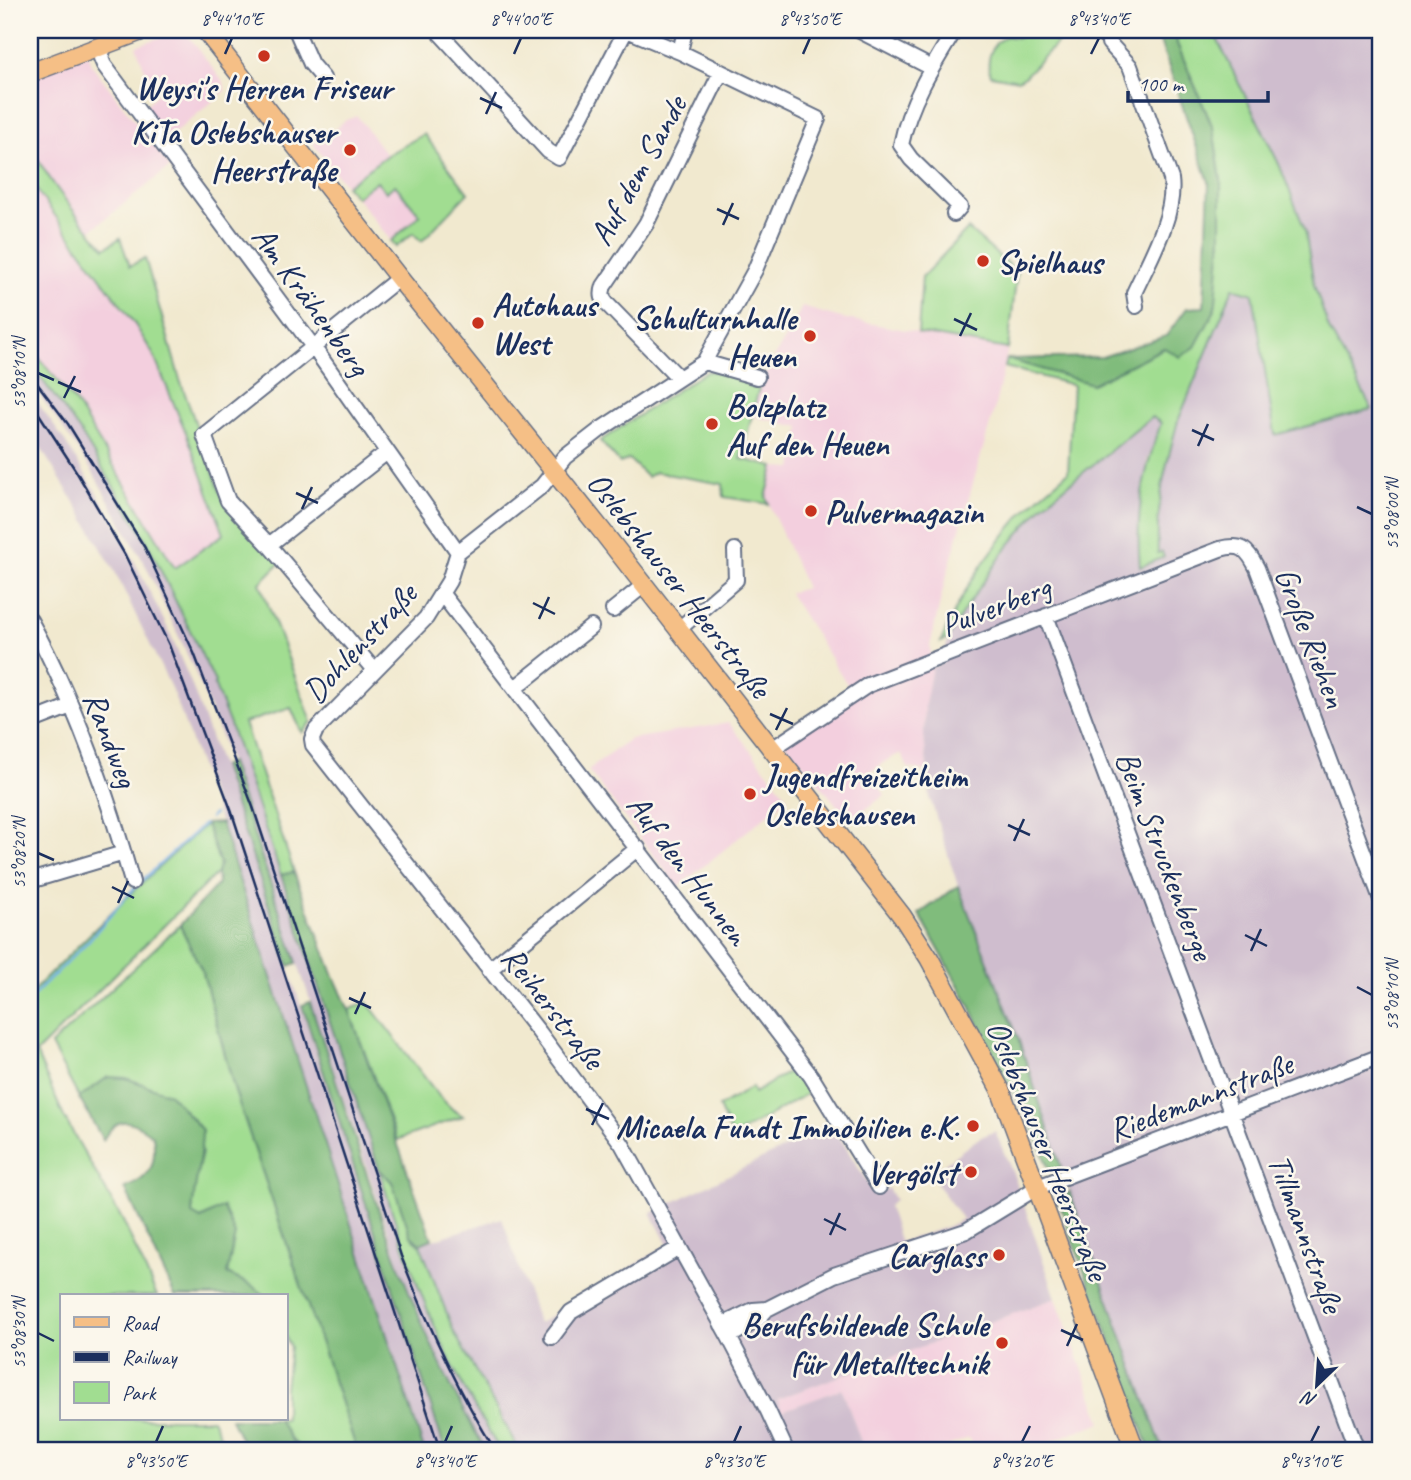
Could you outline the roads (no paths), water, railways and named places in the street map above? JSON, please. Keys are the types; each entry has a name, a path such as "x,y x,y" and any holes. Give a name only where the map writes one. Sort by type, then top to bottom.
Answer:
{"main road":[{"name":"Oslebshauser Heerstraße","path":"205,30 679,629 902,916 929,958 1000,1089 1135,1450"},
{"path":"30,73 139,31"}],"street":[{"path":"296,30 312,64 323,78"},
{"path":"437,30 548,151 559,158 627,30 680,52 818,119 755,270 704,362 616,418 565,457 542,486 458,552"},
{"path":"680,52 685,30"},
{"path":"858,30 932,68"},
{"path":"954,214 960,207 911,159 901,145 904,127 932,68 955,30"},
{"path":"1100,36 1130,66 1173,190 1169,214 1134,293 1136,306"},
{"name":"Am Krähenberg","path":"104,46 101,58 104,65 314,348 458,552"},
{"name":"Auf dem Sande","path":"679,378 603,299 602,293 646,224 721,72"},
{"path":"374,670 224,494 204,435 399,278"},
{"path":"704,362 757,377"},
{"path":"269,545 387,452"},
{"name":"Pulverberg","path":"772,749 868,684 1220,549 1231,546 1242,548 1249,553"},
{"path":"679,629 736,580 735,550"},
{"name":"Dohlenstraße","path":"316,730 426,618 449,581 458,552"},
{"name":"Große Riehen","path":"1249,553 1381,899"},
{"path":"613,610 644,585"},
{"name":"Auf den Hunnen","path":"442,594 811,1076 879,1187"},
{"name":"Beim Struckenberge","path":"1046,616 1233,1114"},
{"name":"Randweg","path":"30,620 71,706 101,782 132,882"},
{"path":"515,688 591,627"},
{"path":"30,722 71,706"},
{"name":"Reiherstraße","path":"316,730 313,734 313,745 539,1032 615,1134 725,1331 786,1450"},
{"path":"489,970 638,848"},
{"path":"30,881 124,853"},
{"name":"Riedemannstraße","path":"725,1331 753,1310 767,1309 834,1275 966,1231 1038,1187 1381,1056"},
{"name":"Tillmannstraße","path":"1233,1114 1357,1450"},
{"path":"552,1337 571,1312 679,1248"}],"waterway":[{"path":"210,818 214,814"},
{"path":"30,999 89,940 134,888 204,824"}],"railway":[{"path":"30,374 68,424 145,548 194,653 253,807 401,1256 443,1355 495,1450"},
{"path":"30,400 76,471 125,555 169,645 231,810 440,1450"}],"place":[{"name":"Weysi's Herren Friseur","path":"264,56"},
{"name":"KiTa Oslebshauser Heerstraße","path":"350,150"},
{"name":"Spielhaus","path":"983,261"},
{"name":"Autohaus West","path":"478,323"},
{"name":"Schulturnhalle Heuen","path":"810,336"},
{"name":"Bolzplatz Auf den Heuen","path":"712,424"},
{"name":"Pulvermagazin","path":"811,511"},
{"name":"Jugendfreizeitheim Oslebshausen","path":"750,794"},
{"name":"Micaela Fundt Immobilien e.K.","path":"973,1126"},
{"name":"Vergölst","path":"971,1172"},
{"name":"Carglass","path":"999,1255"},
{"name":"Berufsbildende Schule für Metalltechnik","path":"1002,1343"}]}
